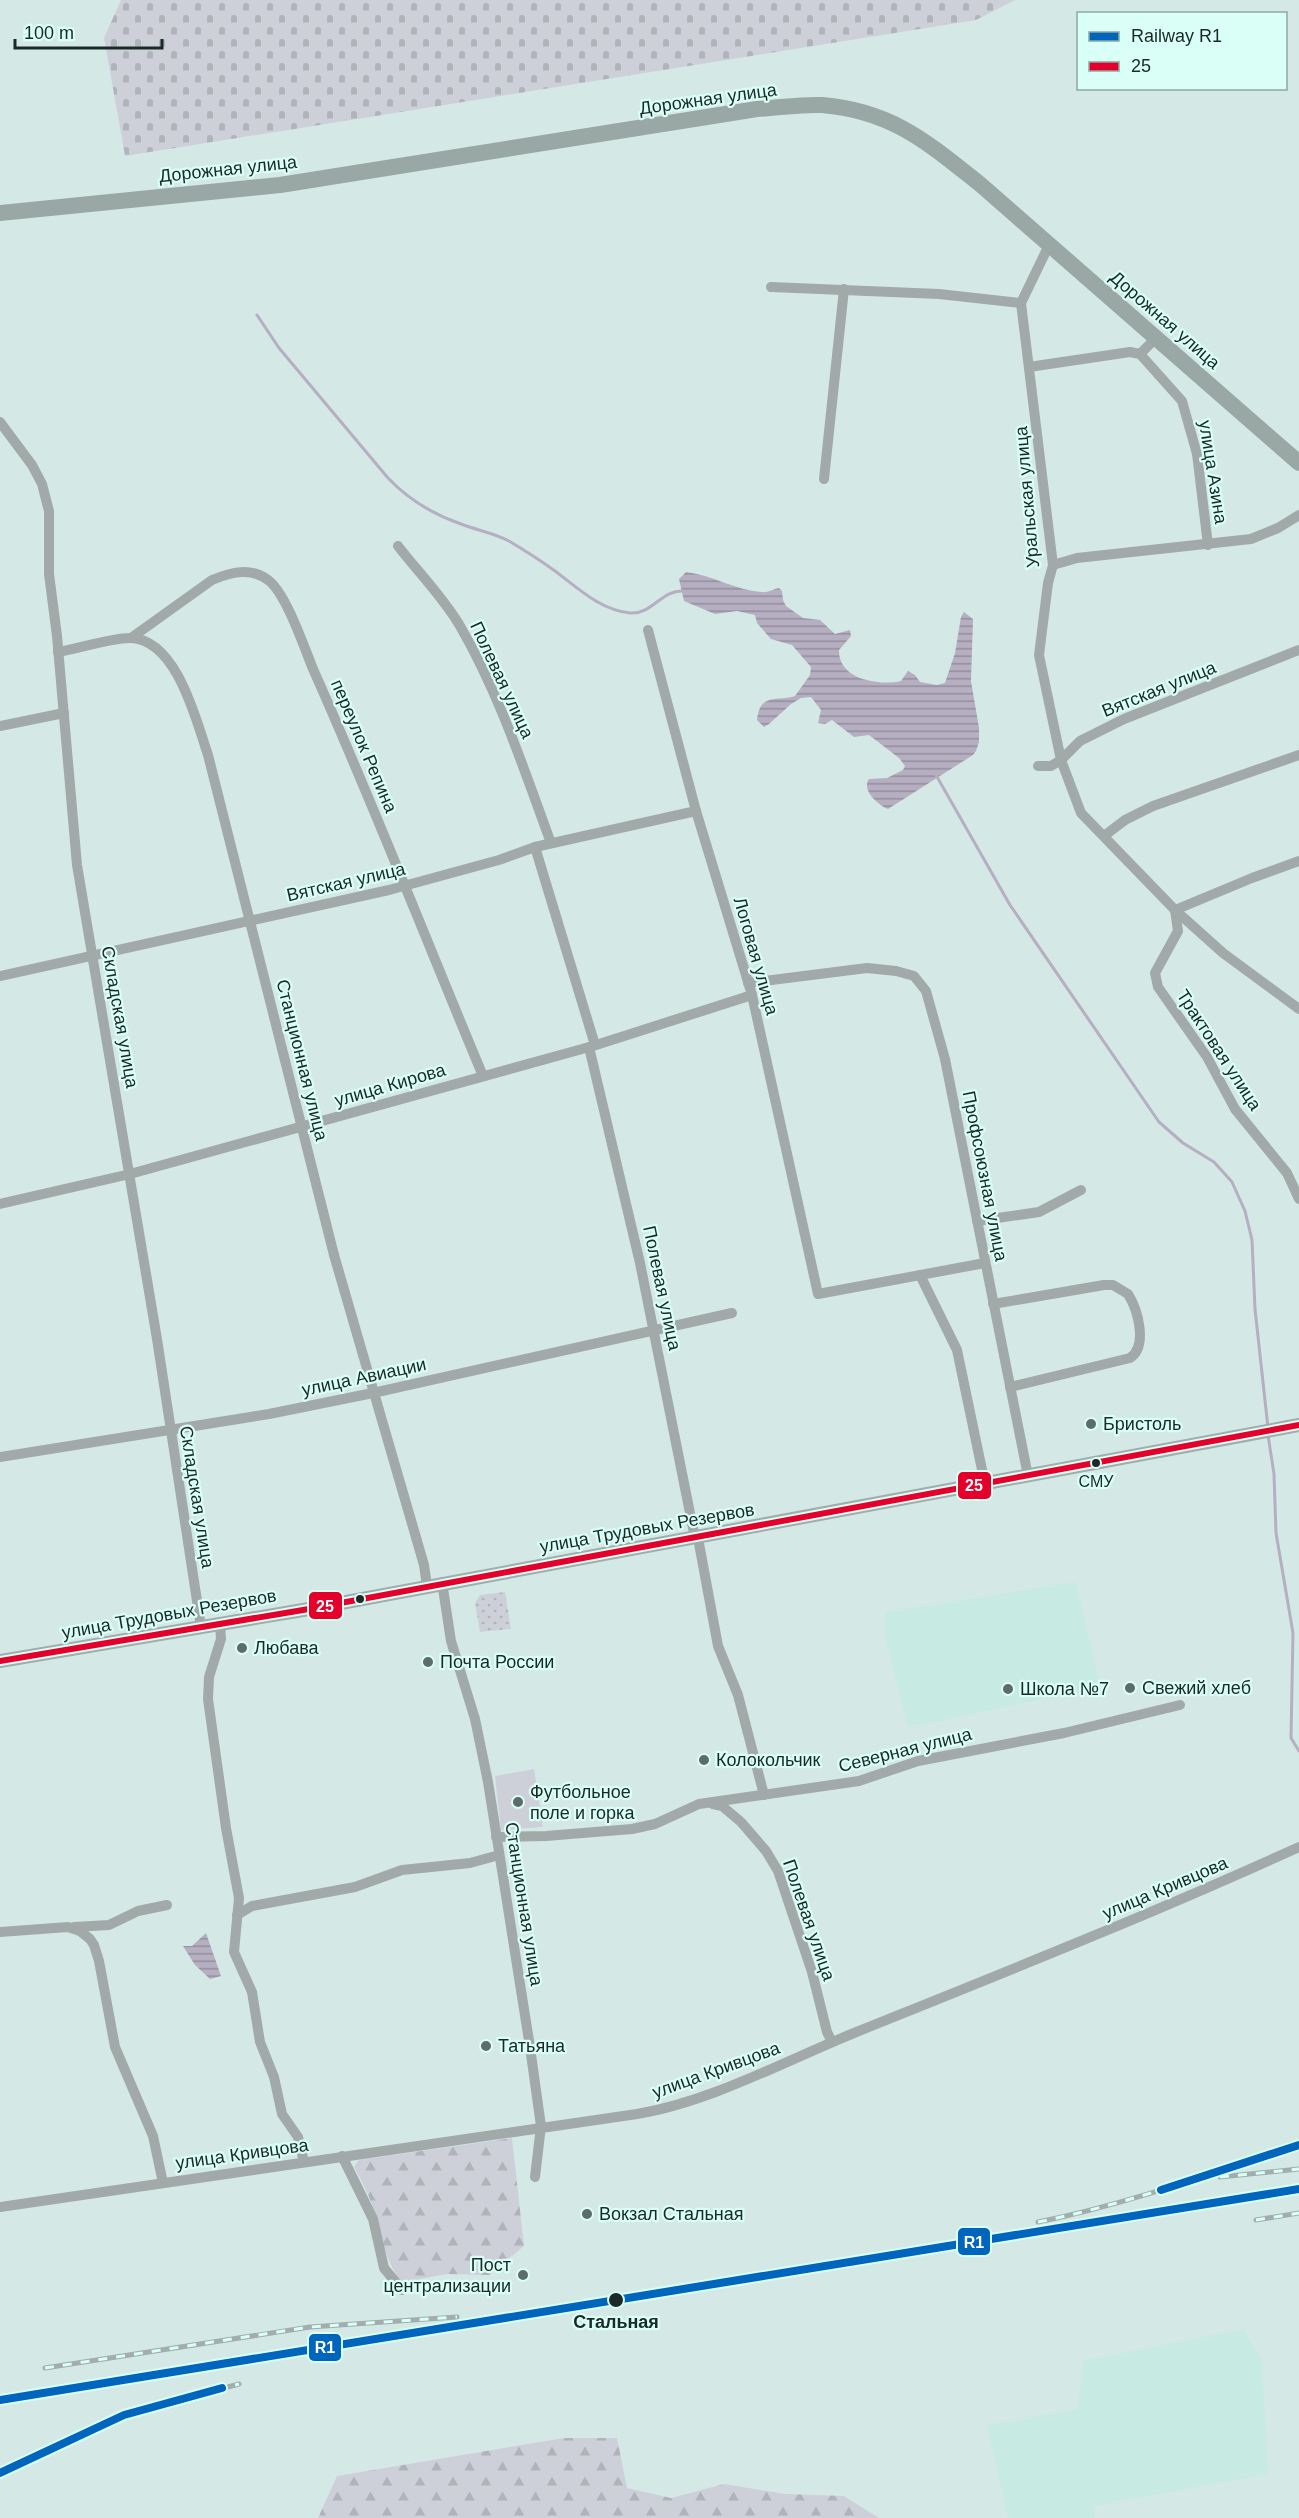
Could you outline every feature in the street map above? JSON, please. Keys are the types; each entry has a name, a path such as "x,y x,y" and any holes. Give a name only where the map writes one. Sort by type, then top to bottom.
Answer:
{"highway":[{"name":"Дорожная улица","path":"0,213 280,185 757,109 820,105 852,110 900,125 927,142 1299,463"}],"main road":[{"name":"улица Трудовых Резервов","path":"0,1661 697,1538 1298,1425"}],"street":[{"path":"771,286 939,294 1021,303 1049,245"},
{"path":"824,478 844,289"},
{"name":"Уральская улица","path":"1021,303 1053,564 1048,583 1039,655 1061,760 1081,813 1175,910 1223,953 1299,1009"},
{"path":"1029,367 1130,352 1140,354 1156,338"},
{"name":"улица Азина","path":"1140,354 1178,396 1188,418 1197,454 1208,545"},
{"name":"Складская улица","path":"0,422 32,465 49,512 49,574 77,865 130,1174 201,1627"},
{"name":"улица Азина","path":"1053,564 1077,558 1208,545 1251,538 1278,528 1299,515"},
{"name":"Полевая улица","path":"398,546 450,611 480,664 504,716 551,843"},
{"name":"переулок Репина","path":"131,638 212,580 241,571 259,574 268,580 281,597 326,697 483,1076"},
{"name":"Логовая улица","path":"648,630 696,811 752,995 818,1294 921,1275"},
{"path":"58,652 131,638"},
{"name":"Станционная улица","path":"131,638 147,643 160,653 186,690 208,755 302,1126 373,1393 424,1565 427,1586"},
{"name":"Вятская улица","path":"1038,766 1051,766 1061,760 1080,741 1124,719 1299,650"},
{"path":"0,726 64,713"},
{"path":"1104,836 1125,820 1153,806 1299,755"},
{"name":"Вятская улица","path":"0,976 404,886 499,860 535,847 696,811"},
{"name":"Полевая улица","path":"535,847 592,1046 654,1330 718,1646 738,1695 764,1795"},
{"path":"1175,910 1299,861"},
{"name":"Трактовая улица","path":"1175,910 1178,931 1155,973 1158,987 1207,1058 1235,1109 1287,1173 1299,1199"},
{"name":"Профсоюзная улица","path":"748,983 867,968 896,971 914,976 920,981 929,1000 942,1049 1028,1476"},
{"name":"улица Кирова","path":"0,1204 130,1174 592,1046 752,995"},
{"path":"977,1221 1038,1212 1081,1190"},
{"path":"985,1263 921,1275 957,1350 967,1388 985,1484"},
{"path":"993,1304 1104,1285 1113,1286 1128,1294 1137,1323 1140,1345 1138,1351 1130,1358 1010,1387"},
{"name":"улица Авиации","path":"0,1457 237,1420 373,1393 732,1313"},
{"name":"Станционная улица","path":"442,1582 452,1641 475,1719 542,2126 535,2177"},
{"path":"220,1624 221,1639 209,1677 208,1699 226,1828 239,1898 234,1952 252,1992 260,2042 274,2077 282,2114 298,2138 304,2162"},
{"name":"Северная улица","path":"496,1837 546,1836 633,1829 655,1824 692,1806 859,1781 918,1761 1064,1733 1180,1705"},
{"name":"Полевая улица","path":"707,1803 717,1804 730,1812 770,1857 783,1885 832,2042"},
{"name":"улица Кривцова","path":"0,2207 542,2126 637,2114 676,2105 773,2069 832,2042 1184,1899 1299,1847"},
{"path":"237,1915 252,1906 355,1887 402,1870 470,1863 499,1855"},
{"path":"2,1933 109,1925 138,1911 167,1905"},
{"path":"68,1927 80,1931 90,1938 94,1945 115,2047 153,2136 163,2183"},
{"path":"342,2156 373,2219 384,2268 402,2290"}],"shaded area":[{"path":"686,572 751,591 766,592 779,588 786,606 803,618 820,620 835,634 850,630 851,636 839,650 841,660 845,668 853,674 872,681 901,681 908,671 920,682 937,685 945,683 955,653 961,617 964,612 973,619 971,681 979,728 979,742 976,751 888,809 884,807 872,797 867,783 869,779 887,778 903,770 905,766 899,758 869,735 854,737 832,720 825,724 818,723 821,710 811,697 801,698 791,704 764,727 757,720 762,705 770,700 795,696 810,675 811,667 792,645 771,639 757,623 755,615 737,611 715,614 684,601 679,579"},
{"path":"1076,1582 1101,1691 1045,1698 908,1728 885,1636 886,1612"},
{"path":"206,1933 221,1976 210,1979 195,1965 183,1946 192,1946"},
{"path":"1243,2329 1262,2360 1268,2474 1095,2506 1095,2518 1008,2518 987,2425 1078,2409 1083,2361"}],"green space":[{"path":"121,0 1015,0 976,20 125,156 104,38"},
{"path":"505,1592 511,1629 480,1632 475,1603 480,1595"},
{"name":"Футбольное поле и горка","path":"534,1769 543,1827 501,1830 495,1776"},
{"path":"512,2138 524,2246 489,2275 447,2274 420,2279 416,2286 407,2289 390,2263 371,2202 354,2167 359,2160"},
{"path":"564,2438 617,2438 627,2488 671,2498 724,2484 785,2494 844,2496 879,2518 318,2518 337,2476"}],"waterway":[{"path":"257,315 279,348 388,478 422,506 450,520 509,541 609,608 638,613 669,594 684,591"},
{"path":"936,775 1010,905 1159,1122 1183,1143 1214,1162 1232,1182 1245,1211 1252,1240 1255,1309 1268,1428"},
{"path":"1268,1435 1274,1474 1276,1533 1293,1633 1291,1738 1299,1751"}],"railway":[{"path":"1038,2222 1137,2197 1299,2145"},
{"path":"1220,2177 1299,2169"},
{"path":"1256,2220 1299,2213"},
{"path":"45,2368 310,2327 457,2317"},
{"path":"0,2473 124,2415 239,2384"}],"rail line":[{"name":"R1","path":"1161,2190 1299,2145"},
{"name":"R1","path":"0,2400 1299,2189"},
{"name":"R1","path":"0,2473 124,2415 222,2388"}],"transit line":[{"name":"25","path":"0,1661 303,1610 1299,1425"}],"place":[{"name":"Бристоль","path":"1091,1424"},
{"name":"СМУ","path":"1096,1463"},
{"name":"Любава","path":"242,1648"},
{"name":"Почта России","path":"428,1662"},
{"name":"Свежий хлеб","path":"1130,1688"},
{"name":"Школа №7","path":"1008,1689"},
{"name":"Колокольчик","path":"704,1760"},
{"name":"Футбольное поле и горка","path":"518,1802"},
{"name":"Татьяна","path":"486,2046"},
{"name":"Вокзал Стальная","path":"587,2214"},
{"name":"Пост централизации","path":"523,2275"},
{"name":"Стальная","path":"616,2300"}]}
